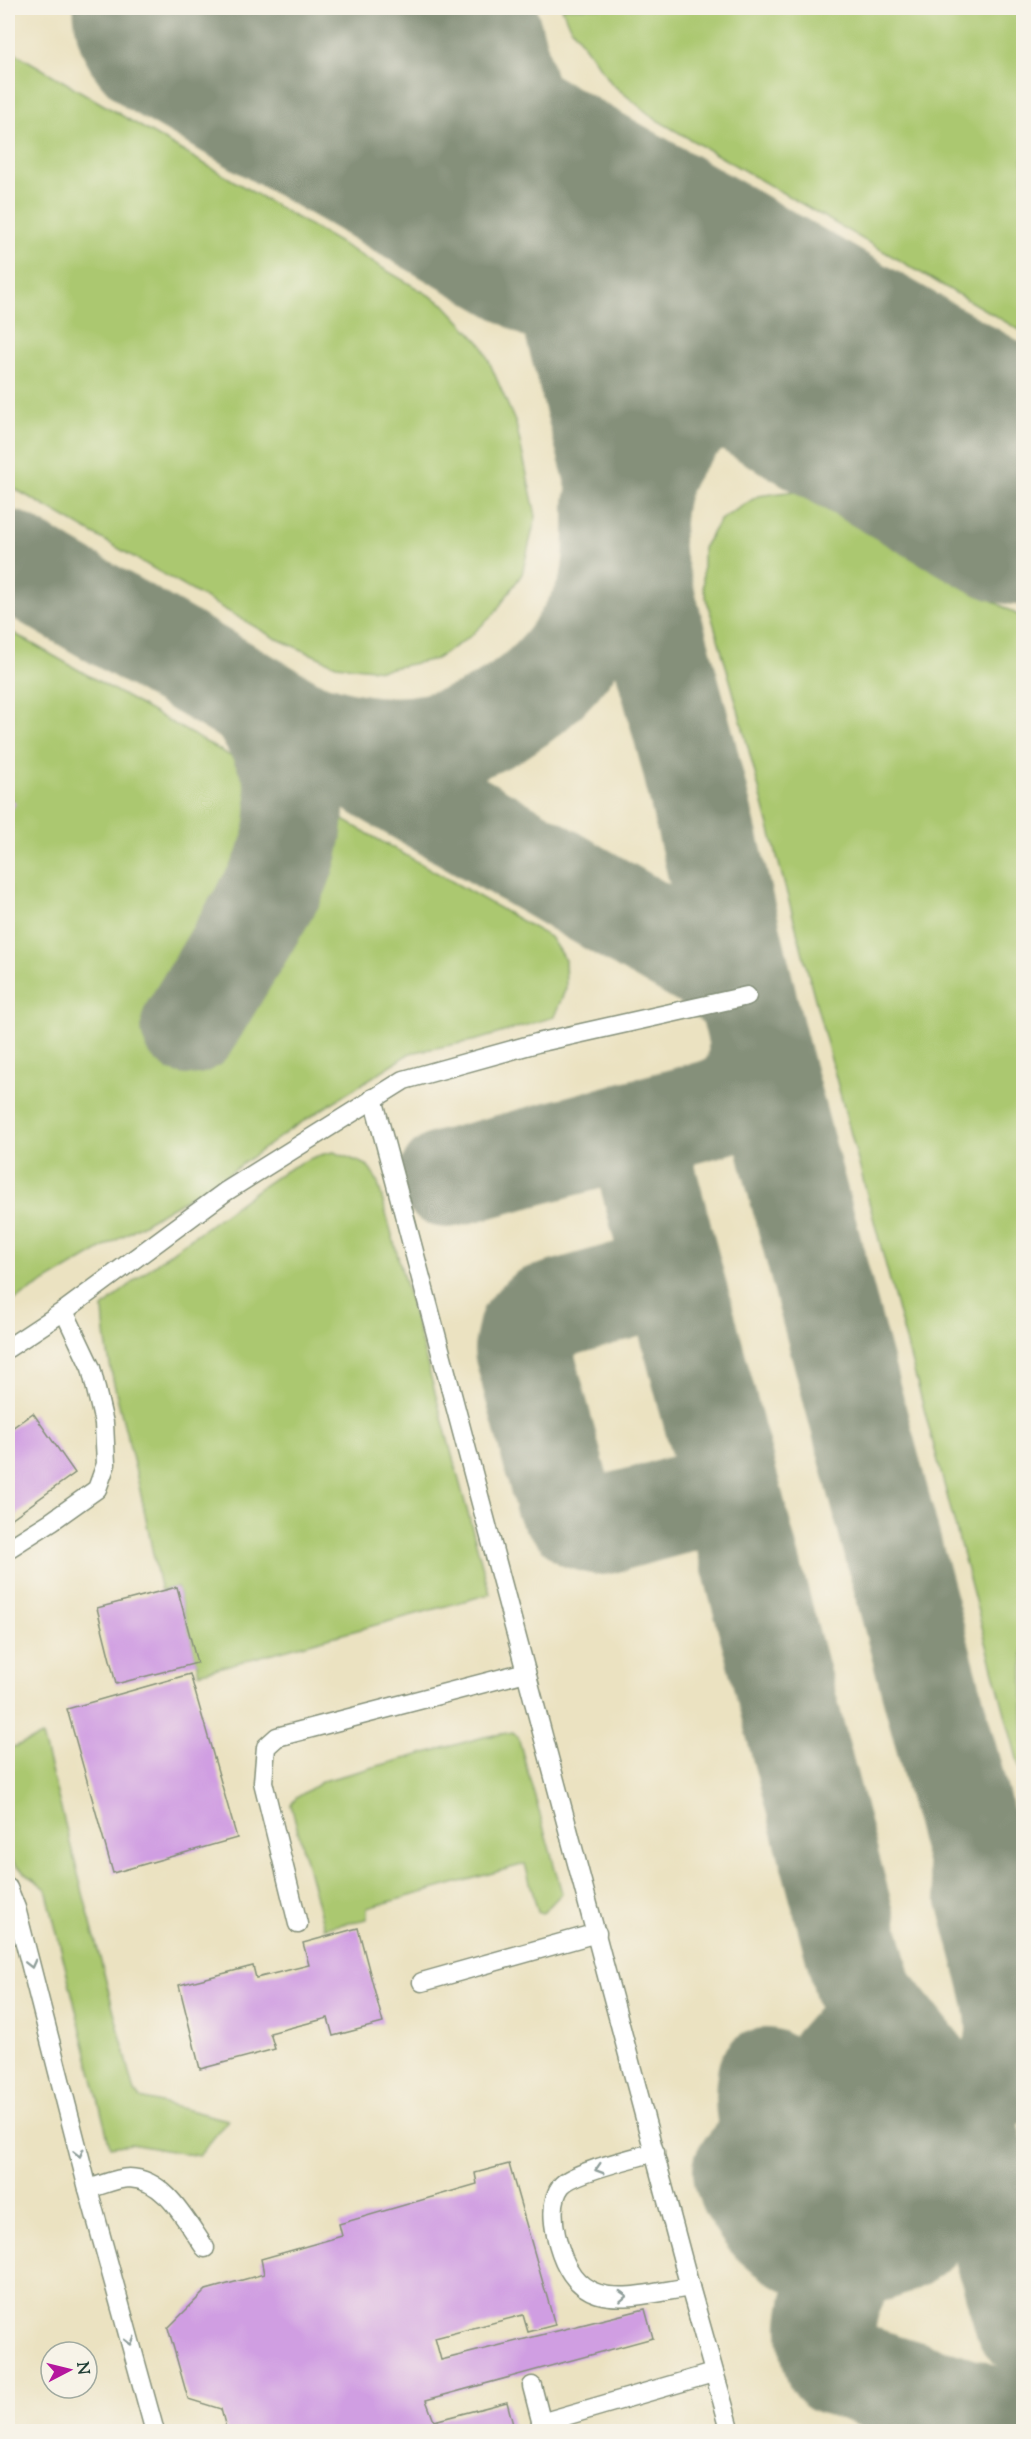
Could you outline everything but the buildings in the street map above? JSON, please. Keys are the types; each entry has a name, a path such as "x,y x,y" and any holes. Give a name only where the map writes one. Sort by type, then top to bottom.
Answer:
{"lane":[{"path":"8,1348 64,1311 225,1192 404,1080 432,1070 537,1043 747,996"},
{"path":"373,1098 713,2373 731,2432"},
{"path":"8,1549 96,1489 106,1464 104,1424 91,1368 64,1311"},
{"path":"298,1924 263,1782 266,1747 277,1737 526,1672"},
{"path":"8,1888 16,1908 88,2189 155,2432"},
{"path":"422,1982 597,1933"},
{"path":"655,2152 574,2177 561,2186 555,2201 554,2227 561,2259 578,2283 600,2295 621,2298 690,2287"},
{"path":"88,2189 128,2178 151,2182 168,2196 205,2248"},
{"path":"532,2386 543,2427 713,2373"}],"green space":[{"path":"562,8 1023,8 1023,332 655,119 612,84 568,23"},
{"path":"8,49 444,304 482,345 516,424 536,516 522,574 494,614 468,638 436,659 382,670 336,665 273,637 8,485"},
{"path":"795,491 816,499 1023,618 1023,1781 732,687 703,587 703,548 720,520 758,496"},
{"path":"8,630 550,937 565,960 566,988 554,1017 477,1040 410,1053 291,1129 228,1174 8,1304"},
{"path":"334,1152 367,1165 377,1180 490,1594 199,1673 177,1587 161,1591 137,1476 110,1366 103,1308 162,1260 276,1177 305,1161"},
{"path":"513,1732 518,1737 562,1893 542,1914 538,1912 525,1864 367,1908 367,1919 324,1928 291,1805 296,1798 323,1781 484,1737"},
{"path":"42,1736 135,2092 141,2098 228,2120 199,2156 131,2144 110,2147 46,1889 15,1865 8,1854 8,1749"}],"taxiway":[{"path":"227,8 255,14 314,8"},
{"path":"486,8 524,143 531,201 560,277 688,753 757,1038 1002,1957 1024,1984"},
{"path":"438,147 493,182 530,226 548,256"},
{"path":"634,554 638,502 646,472 673,429 692,412 738,385 763,377 788,373 819,374 865,393"},
{"path":"321,734 359,743 397,746 434,741 469,731 502,715 533,694 560,667 587,629 603,601 611,569 613,505"},
{"path":"8,559 709,964 747,996"},
{"path":"190,1026 276,883 293,830 295,803 290,766 257,704"},
{"path":"447,1179 718,1107 739,1095 751,1080 756,1061 757,1038"},
{"path":"635,1129 866,1996 948,2099 970,2135 1024,2324"},
{"path":"674,1276 542,1314 527,1330 523,1350 563,1499 582,1521 601,1526 731,1491"},
{"path":"887,2115 983,2090 998,2077 1008,2062 1015,2029 1011,1994 1002,1957"},
{"path":"879,2012 742,2170 745,2185 758,2207 773,2225 791,2239 811,2249 832,2255 854,2256 876,2253 897,2244 917,2231 936,2209 949,2184 967,2131"},
{"path":"766,2077 764,2107 771,2136 989,2203"},
{"path":"904,2225 874,2238 850,2263 841,2278 834,2293 827,2325 834,2366 1024,2425"}],"runway":[{"path":"195,8 1024,484"}]}
